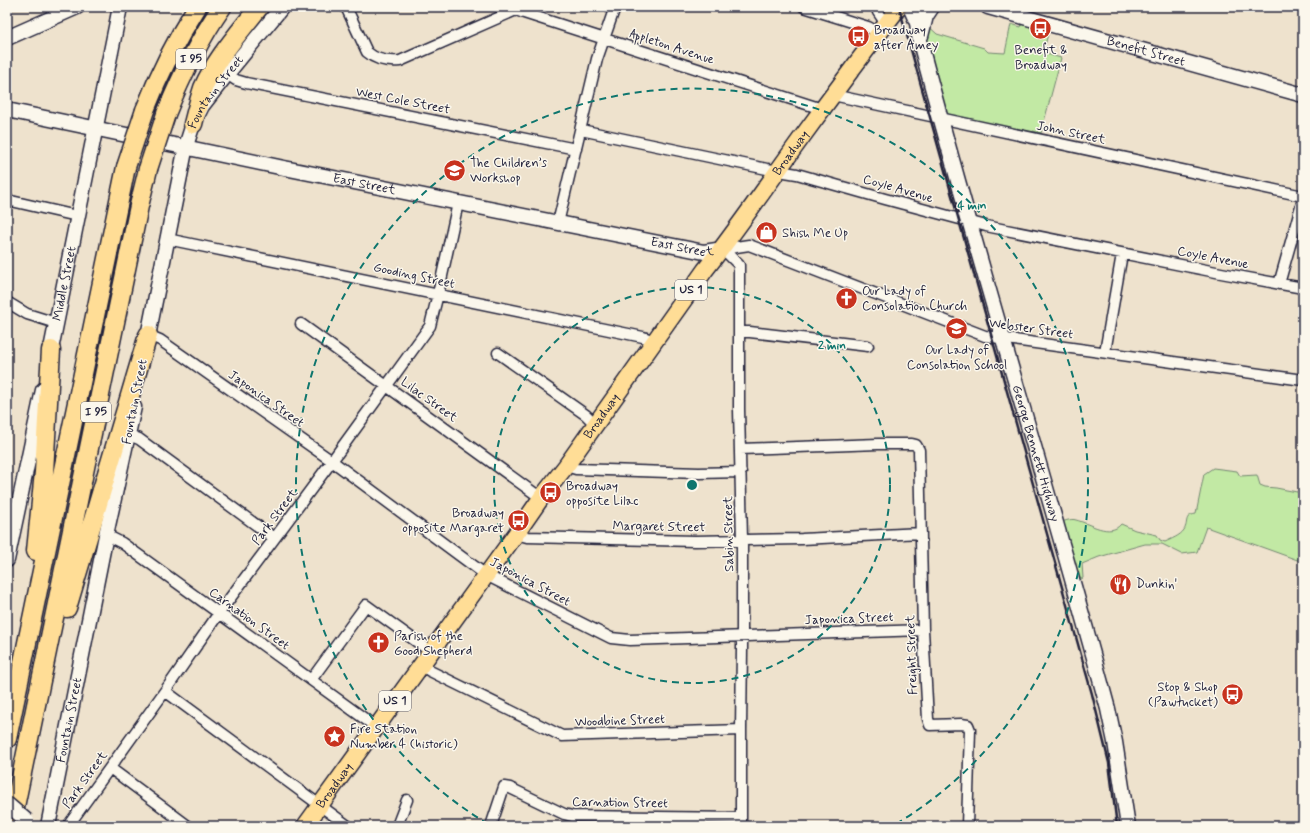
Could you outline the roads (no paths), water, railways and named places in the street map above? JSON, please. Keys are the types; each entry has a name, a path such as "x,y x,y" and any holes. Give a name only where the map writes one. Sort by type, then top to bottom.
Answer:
{"highway":[{"name":"I 95","path":"7,739 126,167 156,81 197,7"},
{"name":"I 95","path":"24,824 46,656 139,206 148,169 166,114 190,60 204,34 222,7"},
{"path":"192,124 204,88 212,71 233,40 259,7"},
{"path":"46,656 65,614 148,335"},
{"path":"34,608 34,565 43,479 51,350"}],"main road":[{"name":"Broadway","path":"305,826 541,498 596,425 705,270 723,249 822,109 899,7"}],"street":[{"path":"7,38 77,7"},
{"name":"Middle Street","path":"7,560 11,521 51,350 120,7"},
{"name":"Fountain Street","path":"48,826 106,535 128,435 186,146 192,124 202,106 282,7"},
{"path":"346,7 367,52 372,57 392,62 400,61 516,9"},
{"path":"558,223 597,59 614,7"},
{"path":"804,7 868,27 883,29 877,7"},
{"name":"George Bennett Highway","path":"899,7 910,28 919,40"},
{"name":"George Bennett Highway","path":"910,7 916,24 968,222 1003,339 1108,709 1115,742 1128,826"},
{"path":"919,40 922,26 932,7"},
{"name":"Benefit Street","path":"988,7 1303,95"},
{"name":"Appleton Avenue","path":"516,9 822,109"},
{"name":"West Cole Street","path":"227,74 236,80 246,83 576,149"},
{"name":"John Street","path":"833,95 1303,198"},
{"name":"East Street","path":"7,110 186,146 284,168 704,252 723,249"},
{"name":"Coyle Avenue","path":"581,130 644,145 797,174 968,222 1122,254 1303,288"},
{"path":"1279,284 1303,198"},
{"path":"7,200 77,216"},
{"name":"Park Street","path":"68,826 274,538 332,462 430,326 458,203"},
{"name":"Gooding Street","path":"167,238 643,337 655,341"},
{"name":"Webster Street","path":"723,249 749,245 985,336 1303,380"},
{"name":"Sabin Street","path":"723,249 739,265 740,472 742,540 740,730 741,822"},
{"path":"1105,352 1122,254"},
{"path":"7,302 27,314 56,323"},
{"name":"Lilac Street","path":"301,324 541,498"},
{"path":"740,332 765,333 868,346"},
{"name":"Japonica Street","path":"148,335 160,340 332,462 486,575 611,638 630,640 923,630"},
{"path":"498,353 586,415 596,425"},
{"path":"128,435 139,439 274,538"},
{"name":"Freight Street","path":"740,449 878,444 916,445 919,450 923,630 928,719 930,724 961,724 968,726 970,730 967,826"},
{"path":"566,466 573,469 699,473 740,472"},
{"name":"Margaret Street","path":"516,534 527,537 742,540 802,539 921,533"},
{"name":"Carnation Street","path":"106,535 115,539 376,727"},
{"path":"311,680 366,605 431,652"},
{"name":"Woodbine Street","path":"421,666 562,736 740,730"},
{"path":"165,691 348,826"},
{"path":"110,768 188,826"},
{"name":"Carnation Street","path":"490,826 504,787 510,788 564,814 572,816 741,822"},
{"path":"397,826 407,800"},
{"path":"7,804 24,824"}],"railway":[{"path":"899,7 1092,694 1109,763 1117,826"}],"place":[{"name":"Benefit & Broadway","path":"1041,28"},
{"name":"Broadway after Amey","path":"858,37"},
{"name":"The Children’s Workshop","path":"455,170"},
{"name":"Shish Me Up","path":"766,233"},
{"name":"Our Lady of Consolation Church","path":"846,298"},
{"name":"Our Lady of Consolation School","path":"957,328"},
{"name":"Broadway opposite Lilac","path":"551,493"},
{"name":"Broadway opposite Margaret","path":"519,520"},
{"name":"Dunkin'","path":"1121,584"},
{"name":"Parish of the Good Shepherd","path":"379,643"},
{"name":"Stop & Shop (Pawtucket)","path":"1233,694"},
{"name":"Fire Station Number 4 (historic)","path":"334,736"}]}
